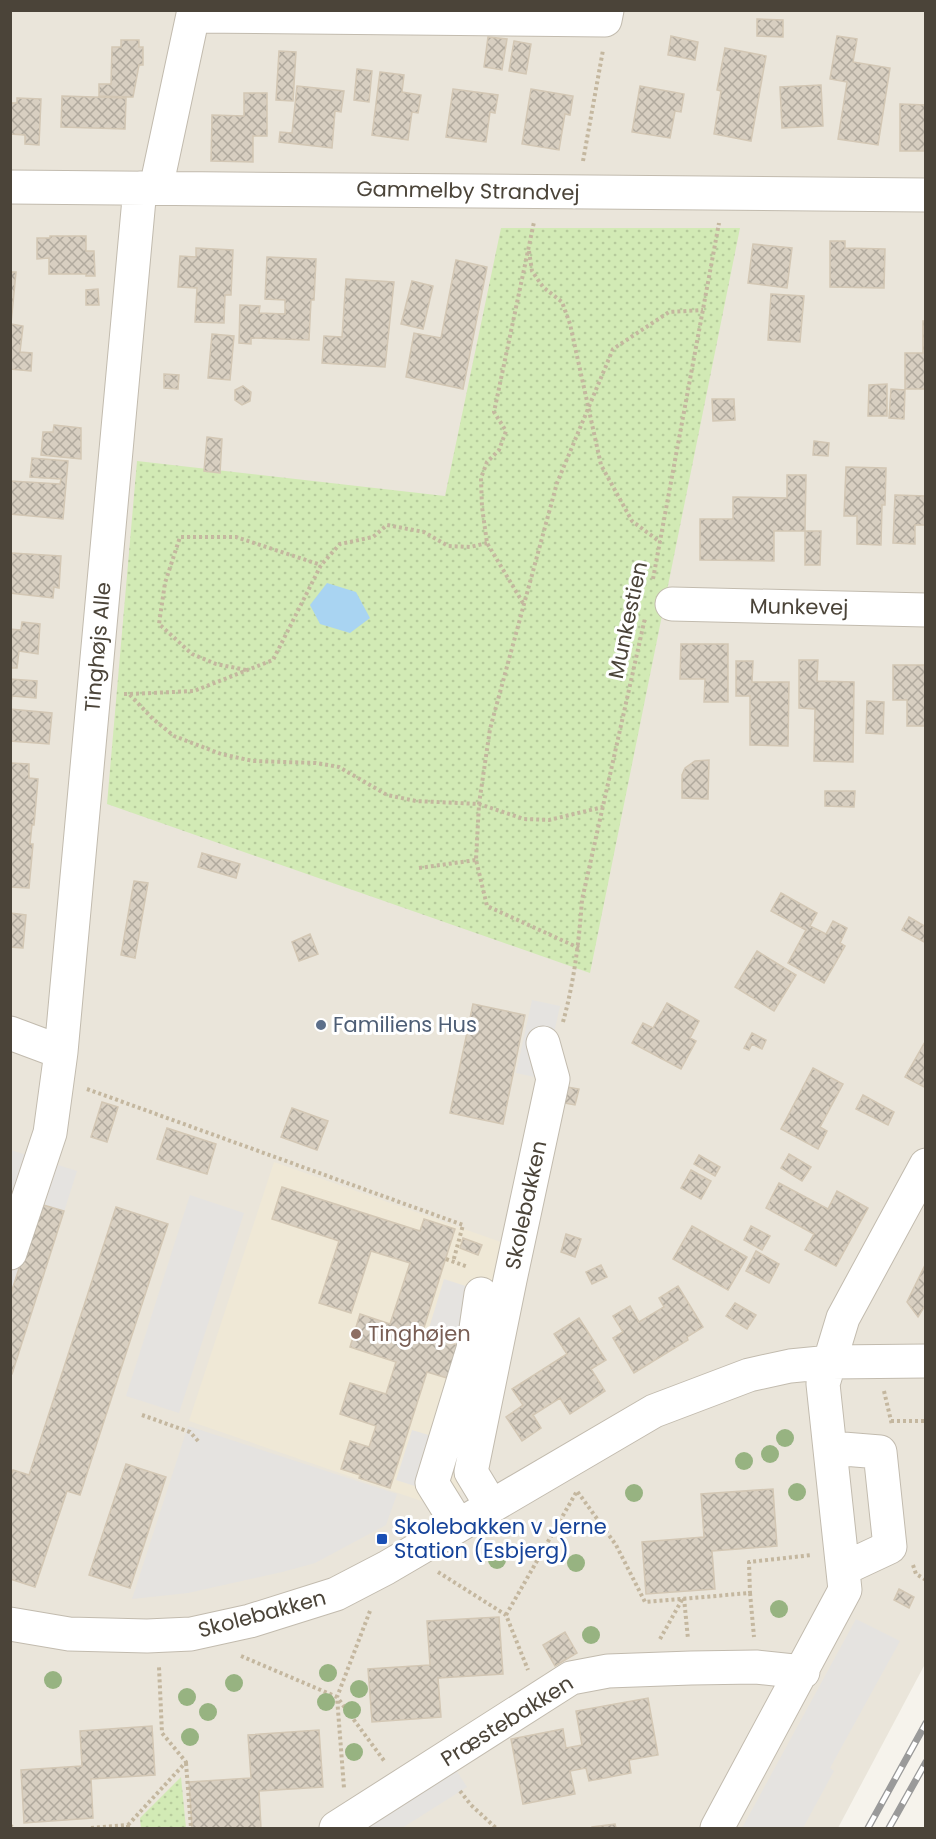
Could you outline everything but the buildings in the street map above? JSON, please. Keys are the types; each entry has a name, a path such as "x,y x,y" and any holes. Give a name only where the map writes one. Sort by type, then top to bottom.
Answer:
{"street":[{"path":"193,13 606,15"},
{"name":"Tinghøjs Alle","path":"10,1253 50,1133 60,1065 94,689 148,188 193,13"},
{"name":"Gammelby Strandvej","path":"10,187 926,195"},
{"name":"Munkevej","path":"656,602 926,610"},
{"path":"10,1033 60,1065"},
{"name":"Skolebakken","path":"490,1505 471,1472 553,1079 543,1043"},
{"path":"717,1828 803,1672 845,1590 823,1384 847,1310 926,1165"},
{"path":"458,1525 432,1483 473,1349 481,1294"},
{"name":"Skolebakken","path":"10,1624 69,1634 158,1636 191,1634 250,1621 336,1594 398,1561 490,1505 654,1411 749,1375 790,1366 831,1362 926,1361"},
{"path":"831,1448 880,1452 890,1547 843,1560"},
{"name":"Præstebakken","path":"341,1825 571,1678 608,1671 690,1668 756,1667 803,1672"}],"path":[{"path":"578,192 604,44 606,15"},
{"path":"524,604 487,543 481,478 487,462 499,450 506,430 494,412 540,191"},
{"name":"Munkestien","path":"543,1043 559,1034 573,987 579,948 582,900 603,807 656,602 660,542 725,193"},
{"path":"528,248 532,271 543,287 561,302 570,324 601,465 632,521 660,542"},
{"path":"579,948 487,906 476,860 479,804 490,729 556,483 613,350 669,312 703,310"},
{"path":"94,689 129,694 194,691 273,660 321,565 340,544 373,537 387,525 424,532 448,546 470,547 487,543"},
{"path":"247,670 216,664 192,654 159,624 165,583 180,537 236,537 321,565"},
{"path":"129,694 153,719 174,736 221,754 254,761 316,763 339,767 387,795 416,801 479,804 524,819 549,820 603,807"},
{"path":"419,868 476,860"},
{"path":"60,1065 464,1226 453,1262"},
{"path":"142,1415 190,1432 200,1442"},
{"path":"891,1421 926,1421"},
{"path":"506,1615 577,1491 616,1545 645,1602 750,1593"},
{"path":"756,1667 749,1562 843,1560"},
{"path":"341,1825 337,1696 398,1561 506,1615 539,1698"},
{"path":"684,1598 690,1668"},
{"path":"643,1670 684,1598"},
{"path":"191,1634 337,1696 403,1786"},
{"path":"158,1636 162,1733 186,1762 191,1828"},
{"path":"91,1828 128,1827 186,1762"},
{"path":"460,1791 471,1805 496,1828"}],"shaded area":[{"path":"11,11 925,11 925,1664 838,1828 11,1828"},
{"path":"532,1000 560,1006 544,1079 516,1073"},
{"path":"11,1150 77,1171 11,1378"},
{"name":"Tinghøjen","path":"274,1162 512,1246 462,1490 433,1505 189,1421"},
{"path":"190,1195 244,1213 179,1413 126,1396"},
{"path":"444,1279 490,1294 481,1344 429,1328"},
{"path":"188,1426 397,1494 386,1525 315,1563 188,1593 132,1599"},
{"path":"412,1430 462,1445 446,1496 396,1480"},
{"path":"856,1619 900,1641 830,1768 834,1771 803,1828 742,1828"},
{"path":"445,1753 467,1787 402,1828 324,1828"}],"green space":[{"path":"501,228 740,228 590,973 107,804 137,461 445,496"},
{"path":"181,1777 186,1828 141,1828 140,1818"}],"water":[{"path":"327,583 356,592 370,618 350,633 320,624 310,605"}],"railway":[{"path":"868,1828 926,1723"},
{"path":"889,1828 926,1762"}],"place":[{"name":"Familiens Hus","path":"321,1025"},
{"name":"Tinghøjen","path":"356,1334"},
{"name":"Skolebakken v Jerne Station (Esbjerg)","path":"382,1539"}]}
